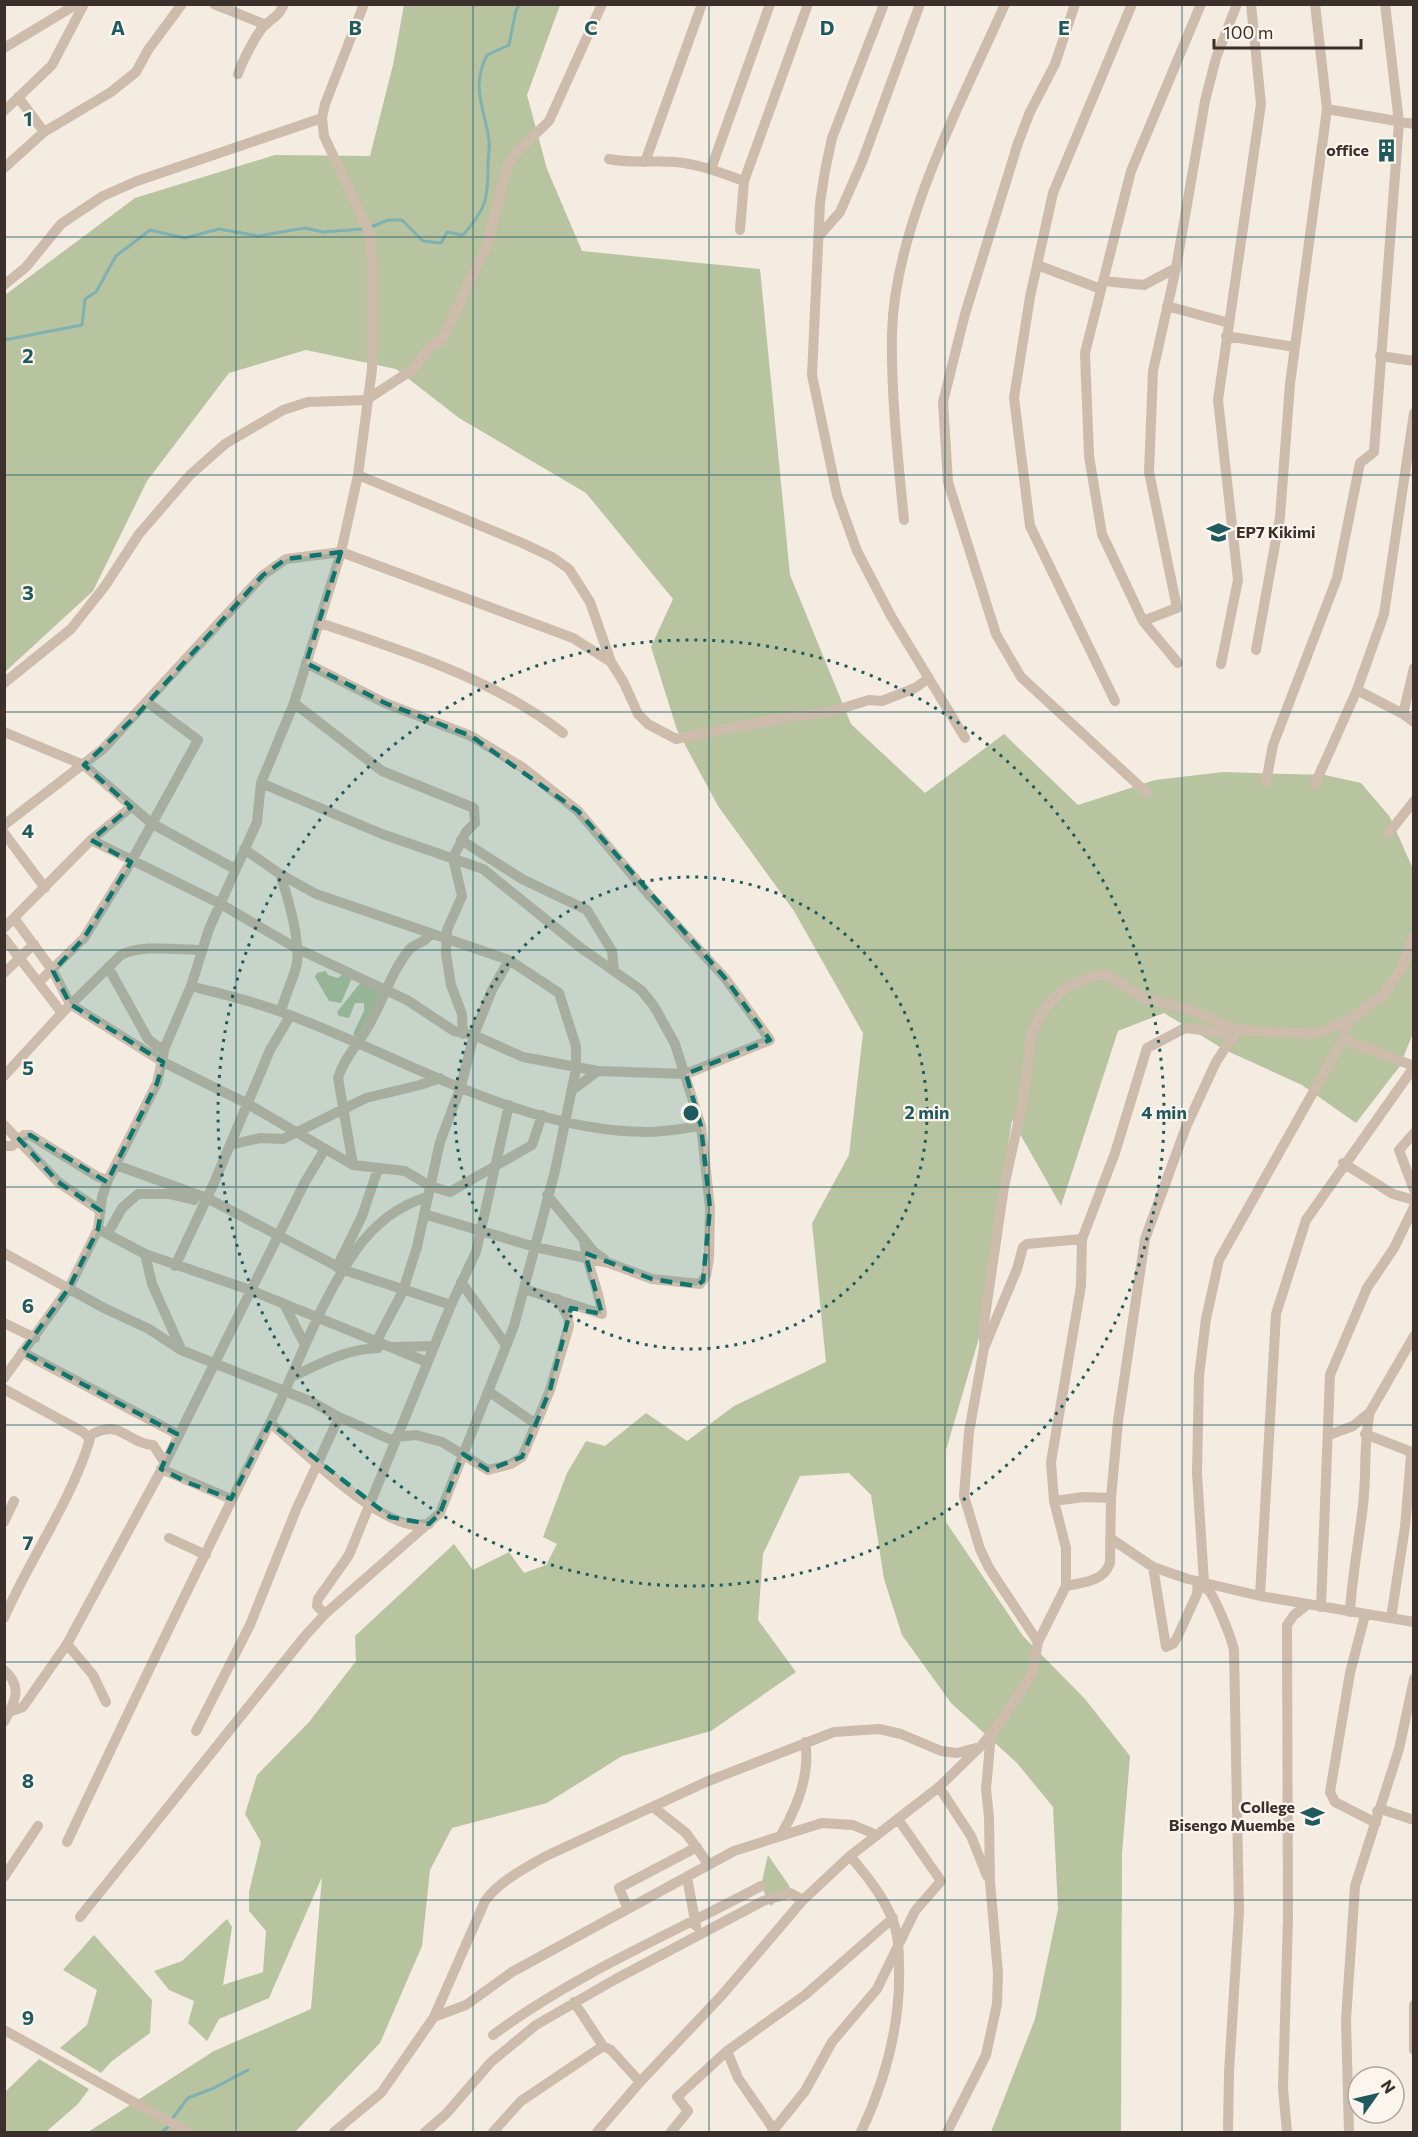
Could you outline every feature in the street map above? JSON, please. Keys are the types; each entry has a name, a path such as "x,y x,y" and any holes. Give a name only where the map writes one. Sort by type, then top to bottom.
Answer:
{"street":[{"path":"4,48 77,4"},
{"path":"4,111 52,65 84,4"},
{"path":"4,168 45,132 111,92 136,72 148,50 182,4"},
{"path":"214,4 266,25"},
{"path":"238,74 248,50 266,25 276,19 284,4"},
{"path":"103,1231 102,1197 108,1180 157,1083 165,1047 191,986 219,903 257,822 261,783 294,703 320,623 341,552 358,475 366,400 372,369 374,330 367,227 324,136 322,118 325,104 364,4"},
{"path":"4,683 71,629 105,586 139,534 190,475 225,444 261,422 300,404 327,400 366,400 412,370 430,347 447,335 487,244 507,167 515,154 549,121 602,4"},
{"path":"645,162 702,4"},
{"path":"711,169 770,4"},
{"path":"740,230 744,181 808,4"},
{"path":"884,4 832,138 820,203 812,375 837,495 857,551 965,738"},
{"path":"819,236 840,212 920,4"},
{"path":"904,520 897,445 892,333 901,269 925,184 1005,4"},
{"path":"1075,4 1055,64 1030,112 1018,143 964,314 943,402 948,482 996,634 1021,677 1147,793"},
{"path":"1115,701 1030,526 1014,398 1037,265 1053,193 1132,4"},
{"path":"1178,663 1143,621 1102,534 1089,456 1085,353 1131,171 1201,4"},
{"path":"1143,621 1177,608 1149,472 1153,371 1176,268 1205,101 1216,58 1237,4"},
{"path":"1221,664 1238,580 1218,400 1260,104 1251,4"},
{"path":"1256,650 1280,518 1295,347 1327,109 1315,4"},
{"path":"1266,782 1272,745 1337,578 1360,464 1374,452 1399,122 1385,4"},
{"path":"18,97 45,132"},
{"path":"1327,109 1413,124"},
{"path":"4,285 26,267 61,224 103,196 137,181 322,118"},
{"path":"609,159 677,162 711,169 744,181"},
{"path":"1037,265 1102,285 1144,285 1176,268"},
{"path":"1167,306 1229,323"},
{"path":"1226,336 1295,347"},
{"path":"1380,356 1413,361"},
{"path":"1315,784 1357,690 1384,614 1413,413"},
{"path":"358,475 520,542 552,557 569,569 590,602 611,662 624,683 638,714 648,724 676,739 776,719 830,712 869,700 882,701 911,690 929,678"},
{"path":"4,825 84,765 122,730 270,568 286,559 341,552 573,638 611,662"},
{"path":"320,623 409,653 498,692 540,715 563,733"},
{"path":"91,840 131,862 219,903 296,948 407,1000 463,1034 474,1035 523,1057 598,1071 686,1074 770,1040 725,978 650,896 578,811 522,767 471,736 385,703 306,663"},
{"path":"1403,714 1413,668"},
{"path":"1357,690 1403,714 1413,722"},
{"path":"40,981 53,971 84,938 131,862 198,740 147,702"},
{"path":"294,703 382,771 474,808 475,823 462,840 453,858 462,896 448,926 446,954 451,985 462,1014 463,1034"},
{"path":"4,732 84,765 151,823 235,869"},
{"path":"261,783 382,834 483,869 641,990 654,1006 675,1044 702,1126 710,1208 709,1259 704,1281 696,1286 652,1279 609,1263 535,1247 424,1214"},
{"path":"1388,834 1413,801"},
{"path":"4,928 91,840 132,807"},
{"path":"4,833 45,888"},
{"path":"462,840 522,879 587,910 612,951 614,971"},
{"path":"80,1917 325,1614 440,1513 506,1345 524,1289 566,1121 576,1068 576,1046 560,995 508,960 316,894 280,874 244,849"},
{"path":"175,1266 285,1014 284,994 297,965 290,907 280,874"},
{"path":"14,918 53,971 70,1004 163,1062 246,1103 352,1165 405,1171 428,1192"},
{"path":"352,1165 338,1078 342,1065 357,1043 408,950 427,939 430,933"},
{"path":"600,2132 640,2082 723,1994 803,1900 850,1856 939,1787 981,1746 1032,1674 1038,1642 1066,1586 1066,1548 1054,1501 1050,1462 1081,1286 1082,1239 1115,1153 1147,1048 1185,1029 1314,1034 1350,1019 1393,985 1413,935"},
{"path":"4,938 40,981 62,1013"},
{"path":"4,973 34,944"},
{"path":"4,1076 70,1004 108,967 130,951 202,950"},
{"path":"374,1346 403,1291 417,1247 440,1142 460,1086 474,1035 492,990 508,960"},
{"path":"108,967 148,1039 158,1047 165,1047"},
{"path":"1038,1642 989,1568 980,1549 964,1496 969,1432 984,1348 984,1323 1002,1197 1022,1105 1029,1044 1037,1020 1045,1008 1064,989 1089,976 1105,974 1144,998 1194,1011 1236,1032"},
{"path":"191,986 285,1014 460,1086 542,1115 592,1127 648,1132 702,1126"},
{"path":"1153,1567 1166,1647 1173,1644 1177,1638 1201,1584 1197,1473 1199,1377 1206,1318 1219,1260 1343,1039 1350,1019"},
{"path":"1066,1586 1099,1578 1107,1572 1110,1563 1111,1498 1118,1421 1145,1239 1186,1127 1216,1062 1236,1032"},
{"path":"1260,1596 1276,1314 1306,1220 1343,1163 1413,1066 1343,1039"},
{"path":"571,1091 598,1071"},
{"path":"230,1144 260,1138 284,1139 373,1095 420,1086 440,1078"},
{"path":"325,1614 317,1605 318,1599 349,1555 427,1362 476,1252 509,1105"},
{"path":"341,1268 382,1220 428,1192 450,1192 532,1146 542,1115"},
{"path":"4,1125 58,1182 101,1211"},
{"path":"1413,1133 1399,1150 1413,1190"},
{"path":"4,1146 12,1146 24,1135 30,1135 98,1177 108,1180"},
{"path":"7,1717 23,1707 67,1644 163,1466 250,1290 325,1149"},
{"path":"1343,1163 1393,1194 1413,1200"},
{"path":"116,1165 205,1197 341,1268 403,1291 451,1305"},
{"path":"67,1842 206,1555 231,1498 285,1391 304,1343 341,1268 378,1169"},
{"path":"4,1378 35,1338 69,1288 103,1231 122,1208 138,1194 169,1194 195,1200 205,1197"},
{"path":"547,1195 595,1252 609,1263"},
{"path":"1321,1607 1330,1375 1366,1288 1394,1248 1413,1207"},
{"path":"103,1231 145,1254 250,1290 318,1318 374,1346"},
{"path":"524,1289 602,1314 594,1278 585,1258 584,1239"},
{"path":"984,1348 1017,1269 1023,1247 1027,1244 1082,1239"},
{"path":"4,1252 104,1308 149,1329 181,1350 213,1365 285,1391 312,1402 339,1417 395,1439 416,1435 442,1442 488,1470 504,1468 522,1457 550,1390 569,1326 558,1299"},
{"path":"145,1254 152,1284 181,1350"},
{"path":"461,1282 506,1345"},
{"path":"284,1305 304,1343"},
{"path":"4,1323 35,1338"},
{"path":"1350,1612 1363,1505 1365,1434 1370,1412 1413,1336"},
{"path":"291,1377 328,1359 374,1346 434,1346"},
{"path":"388,1347 427,1362"},
{"path":"22,1352 177,1434"},
{"path":"4,1389 89,1436"},
{"path":"488,1391 536,1424"},
{"path":"1329,1435 1353,1426 1370,1412"},
{"path":"196,1731 250,1625 339,1417"},
{"path":"270,1423 370,1504 390,1517 405,1523 429,1524"},
{"path":"89,1436 98,1430 118,1429 141,1443 156,1448 163,1466 231,1498"},
{"path":"1365,1434 1409,1451 1411,1455 1412,1478 1391,1618"},
{"path":"4,1618 20,1580 75,1475 88,1447 89,1436"},
{"path":"1054,1501 1084,1497 1111,1498"},
{"path":"4,1522 14,1501"},
{"path":"169,1538 206,1555"},
{"path":"1110,1538 1153,1567 1201,1584 1413,1622"},
{"path":"1201,1584 1208,1590 1230,1633 1234,1650 1239,1912 1229,2072 1228,2133"},
{"path":"1287,2133 1283,2088 1288,1918 1287,1625 1294,1615 1308,1604"},
{"path":"1365,1615 1350,1673 1330,1792 1335,1802 1353,1813 1363,1814 1381,1809 1413,1820"},
{"path":"67,1644 93,1675 106,1702"},
{"path":"4,1670 16,1687 16,1702 7,1717"},
{"path":"1348,2133 1346,2020 1355,1886 1409,1725 1413,1678"},
{"path":"334,2133 381,2093 434,2017 481,1907 498,1886 544,1857 706,1782 834,1732 879,1729 901,1734 941,1751 957,1753 981,1746"},
{"path":"947,2133 986,2055 997,2004 998,1973 990,1882 989,1816 986,1790 991,1734"},
{"path":"781,1835 801,1789 806,1762 804,1742"},
{"path":"939,1787 971,1836 990,1882"},
{"path":"653,1807 677,1824 709,1865"},
{"path":"1363,1814 1376,1823"},
{"path":"727,2051 738,2078 773,2131 806,2091 832,2042 877,1989 899,1949 915,1911 940,1881 898,1819"},
{"path":"434,2017 466,2004 512,1972 734,1851 822,1823 853,1825 878,1835"},
{"path":"4,1877 38,1826"},
{"path":"628,1909 619,1888 697,1847"},
{"path":"850,1856 874,1886 893,1918 899,1949 900,2001 896,2032 874,2103 861,2133"},
{"path":"687,1877 696,1921 696,1935"},
{"path":"493,2035 531,2007 584,1977 761,1886"},
{"path":"425,2133 510,2044 574,2002 763,1901 790,1893 803,1900"},
{"path":"671,2133 688,2111 677,2097 727,2051 805,1995 893,1918"},
{"path":"574,2002 603,2046 610,2050 640,2082"},
{"path":"1413,2005 1413,2050"},
{"path":"4,2030 188,2133"},
{"path":"493,2133 521,2102 603,2046"}],"highlighted area":[{"path":"341,552 306,663 385,703 471,736 578,811 725,978 770,1040 686,1074 701,1126 710,1208 703,1281 696,1286 652,1279 585,1253 602,1314 571,1308 550,1390 522,1457 488,1470 463,1454 440,1513 429,1524 390,1517 270,1423 231,1499 189,1483 161,1469 177,1434 22,1352 69,1288 98,1229 101,1211 58,1182 19,1139 30,1135 107,1182 157,1083 163,1062 70,1004 53,971 84,938 131,862 91,840 131,807 84,765 135,717 263,575 286,559"}],"green space":[{"path":"404,5 560,5 527,95 547,169 582,251 760,269 790,575 851,724 925,793 1004,734 1078,805 1155,780 1223,772 1325,775 1361,783 1390,817 1413,869 1413,1033 1400,1066 1356,1123 1302,1085 1225,1050 1164,1013 1118,1031 1061,1206 1012,1120 979,1338 946,1450 946,1522 1023,1636 1085,1699 1130,1756 1122,1854 1121,2132 991,2132 1035,2019 1058,1909 1053,1807 1017,1763 951,1703 902,1635 884,1579 871,1495 849,1473 800,1476 763,1554 758,1620 796,1672 711,1731 622,1756 547,1803 452,1828 430,1870 422,1946 380,2043 295,2132 88,2132 214,2051 311,2009 322,1877 269,1998 219,2019 207,2041 188,2023 194,2001 169,1990 154,1971 182,1961 227,1919 232,1927 223,1985 263,1972 266,1931 249,1911 249,1892 261,1842 245,1814 257,1775 309,1722 356,1661 355,1636 454,1544 473,1570 509,1552 524,1573 546,1565 557,1544 543,1537 567,1473 586,1441 605,1446 646,1413 687,1441 734,1406 826,1362 812,1223 849,1155 863,1033 794,911 718,806 677,730 651,647 673,599 586,493 459,418 396,369 306,350 229,373 147,481 93,591 5,672 5,295 135,198 275,155 370,156 393,65"},
{"path":"326,971 328,975 338,978 344,973 352,978 341,1003 329,1001 315,977 317,973"},
{"path":"361,982 382,993 358,1039 353,1034 364,1011 364,1003 355,1003 349,1018 339,1016 337,1012"},
{"path":"768,1855 790,1887 771,1906 761,1886"},
{"path":"94,1935 152,2000 150,2033 112,2061 101,2073 60,2048 87,2025 97,1990 63,1970"},
{"path":"39,2059 89,2089 78,2104 46,2132 5,2132 5,2092"}],"waterway":[{"path":"371,227 388,220 402,220 423,241 441,243 447,232 463,235 477,217 485,202 489,146 479,88 482,67 487,55 509,45 516,10 520,4"},
{"path":"4,340 82,325 85,299 96,292 116,256 150,230 185,238 219,229 258,236 305,228 323,232 364,229"},
{"path":"172,2119 188,2098 214,2088 248,2070"},
{"path":"162,2132 170,2125"}],"place":[{"name":"office","path":"1387,150"},
{"name":"EP7 Kikimi","path":"1218,532"},
{"name":"College Bisengo Muembe","path":"1313,1816"}]}
